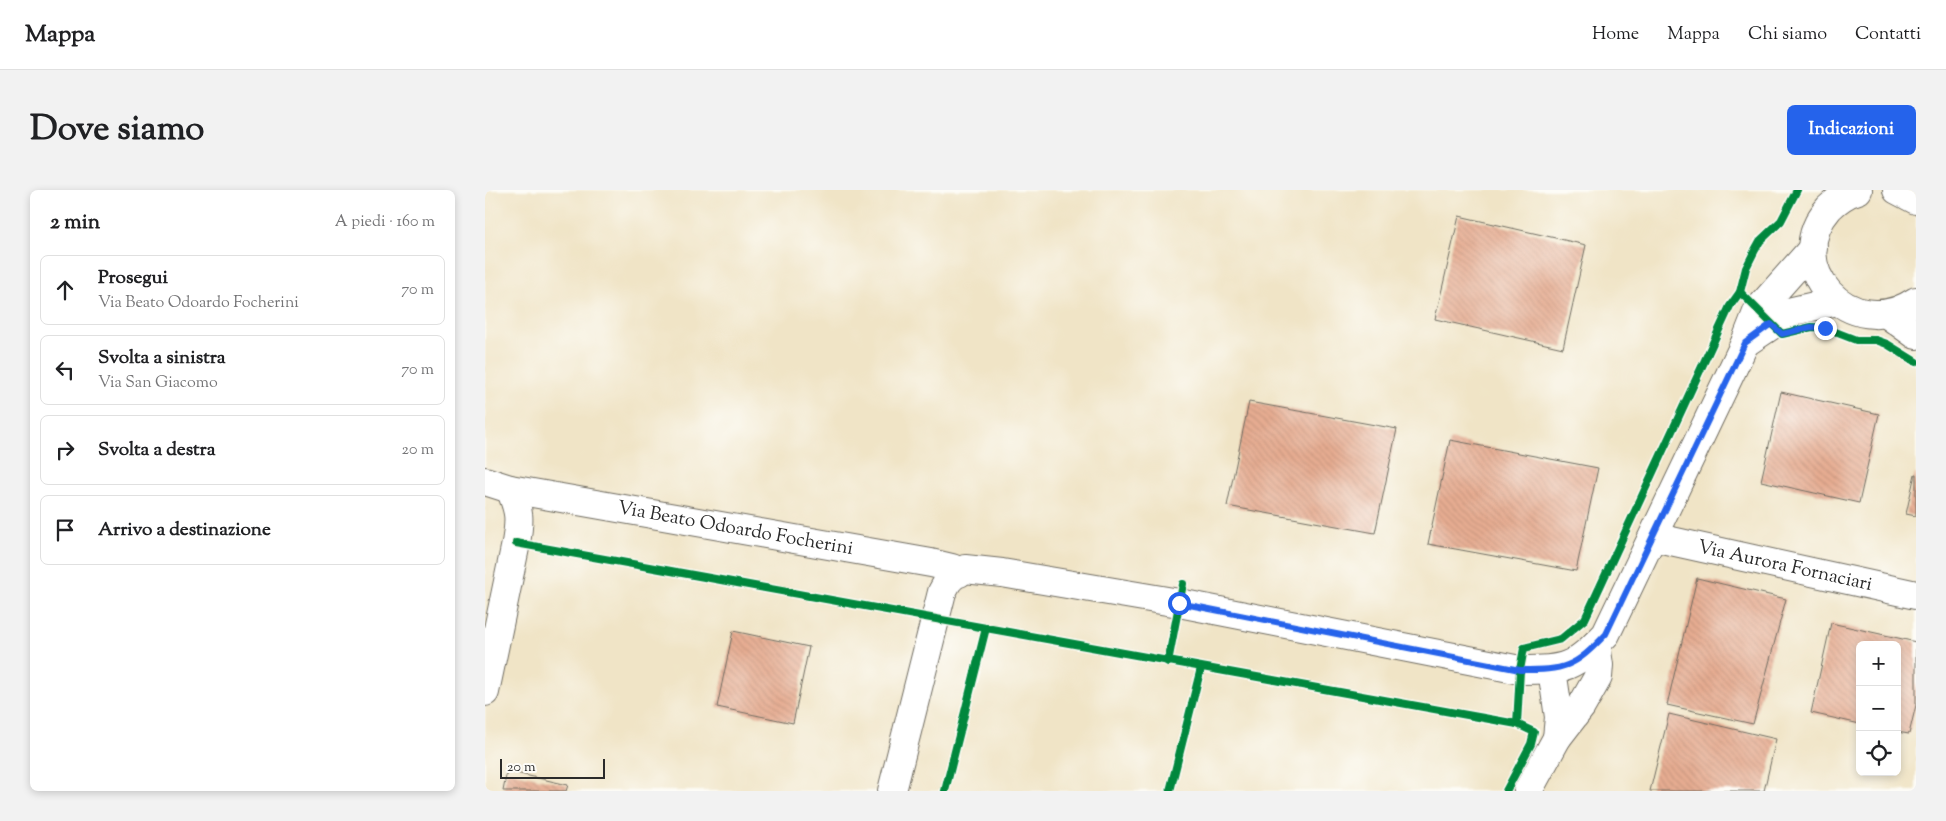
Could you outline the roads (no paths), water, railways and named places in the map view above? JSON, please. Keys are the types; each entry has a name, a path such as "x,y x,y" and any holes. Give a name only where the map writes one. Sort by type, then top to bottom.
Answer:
{"street":[{"path":"1844,194 1824,215 1816,230 1813,248 1814,263 1819,278 1826,290 1837,301 1852,310 1869,314 1887,314 1905,308 1916,301"},
{"path":"1557,738 1559,718 1552,670 1564,668 1587,654 1606,634 1745,343 1758,310 1813,248"},
{"path":"1745,343 1793,311 1837,301"},
{"path":"1887,314 1916,334"},
{"path":"485,692 519,522 518,507 498,485"},
{"name":"Via Beato Odoardo Focherini","path":"498,485 931,563 962,571 1001,572 1179,603 1520,670 1552,670"},
{"name":"Via Aurora Fornaciari","path":"1653,537 1916,595"},
{"path":"892,791 941,592 948,581 962,571"},
{"path":"1528,791 1557,738 1581,708 1598,677 1597,644"}]}
